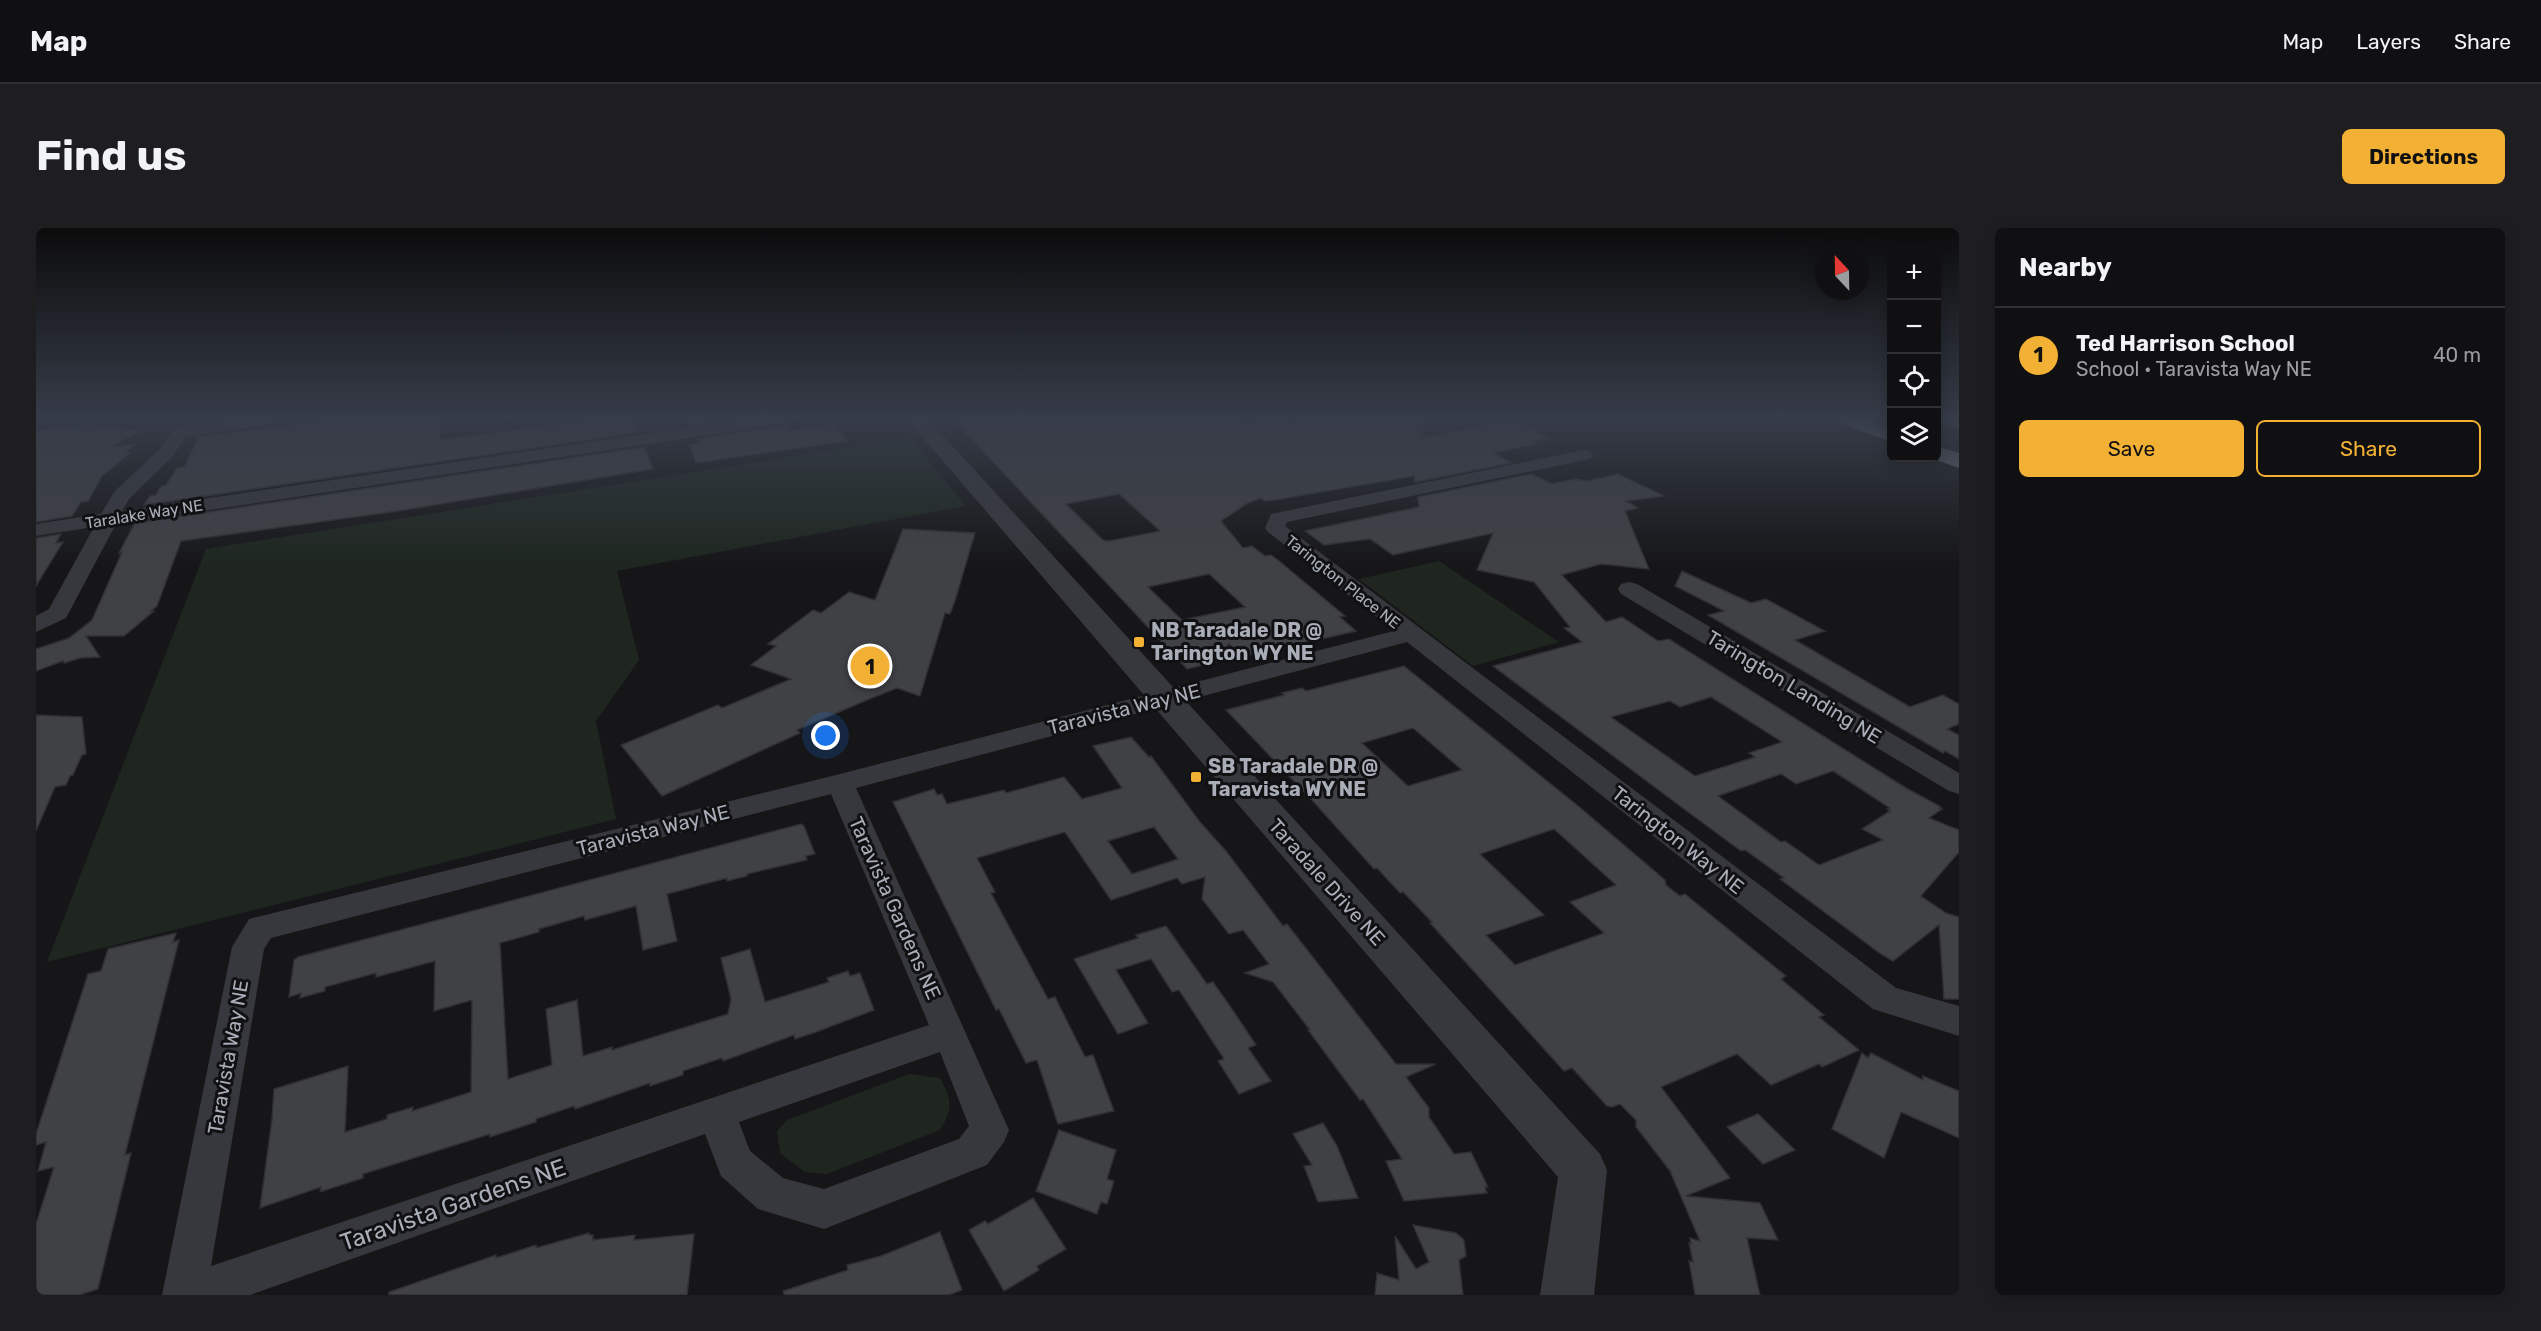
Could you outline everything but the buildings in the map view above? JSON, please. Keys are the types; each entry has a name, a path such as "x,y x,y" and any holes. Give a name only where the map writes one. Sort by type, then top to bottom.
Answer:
{"street":[{"path":"36,625 58,613 121,496 151,468"},
{"name":"Taralake Way NE","path":"36,530 451,468"},
{"name":"Taradale Drive NE","path":"960,468 1583,1170 1567,1295"},
{"name":"Tarington Place NE","path":"1410,634 1275,528 1278,518 1522,468"},
{"name":"Tarington Landing NE","path":"1629,589 1959,785"},
{"name":"Taravista Way NE","path":"184,1295 248,947 260,928 840,783 1410,634"},
{"name":"Tarington Way NE","path":"1410,634 1885,999 1959,1021"},
{"name":"Taravista Gardens NE","path":"717,1114 735,1163 772,1195 824,1209 973,1152 990,1130 950,1032 840,783"},
{"name":"Taravista Gardens NE","path":"189,1295 950,1032"}],"shaded area":[{"path":"721,468 935,468 966,506 617,571 639,660 596,721 616,819 47,962 206,549"},
{"path":"1439,561 1559,642 1473,666 1359,579"},
{"path":"909,1074 940,1078 949,1098 949,1110 940,1130 827,1174 805,1172 780,1153 777,1131 787,1120"}],"place":[{"name":"NB Taradale DR @ Tarington WY NE","path":"1139,642"},
{"name":"Ted Harrison School","path":"870,666"},
{"name":"SB Taradale DR @ Taravista WY NE","path":"1196,777"}]}
